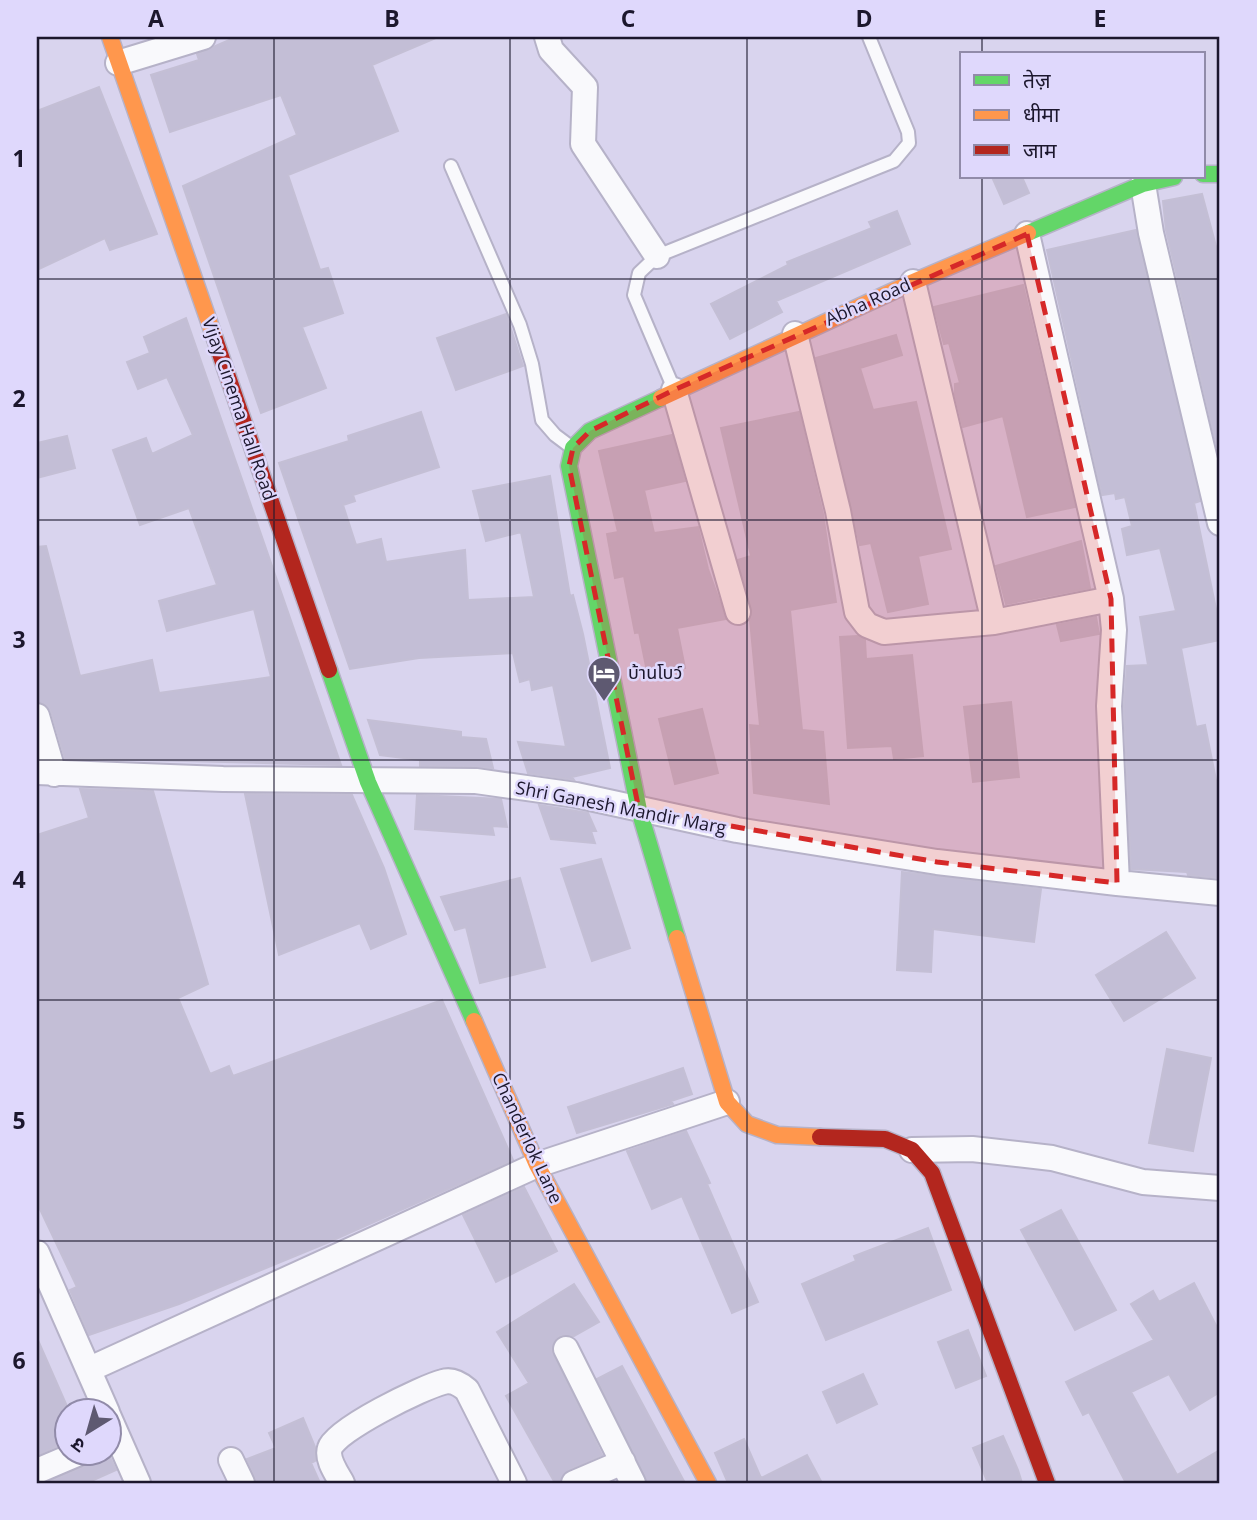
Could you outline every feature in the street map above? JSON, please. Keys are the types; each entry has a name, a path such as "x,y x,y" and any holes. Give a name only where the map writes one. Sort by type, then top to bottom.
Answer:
{"street":[{"name":"Vijay Cinema Hall Road","path":"110,37 368,782"},
{"path":"118,63 203,37"},
{"path":"547,37 551,50 585,87 583,144 657,256"},
{"name":"Abha Road","path":"573,448 590,431 795,334 1143,184 1170,178"},
{"path":"1143,184 1151,233 1220,523"},
{"path":"1027,234 1111,598 1114,629 1110,706 1117,883"},
{"path":"913,282 994,622"},
{"path":"795,334 838,511 857,612 867,625 884,632 994,622 1111,598"},
{"path":"674,390 738,612"},
{"path":"573,448 569,466 639,810 727,1102 747,1124 777,1135 885,1139 912,1150 972,1149 1052,1158 1143,1182 1220,1188"},
{"path":"37,716 45,773"},
{"name":"Shri Ganesh Mandir Marg","path":"45,773 368,782 475,781 576,796 737,830 937,862 1220,893"},
{"name":"Chanderlok Lane","path":"368,782 537,1165 708,1483"},
{"path":"90,1369 537,1165 727,1102"},
{"path":"912,1150 932,1174 1047,1483"},
{"path":"37,1253 90,1369 100,1398"},
{"path":"566,1349 628,1473 574,1483"},
{"path":"342,1483 330,1459 330,1448 337,1438 444,1381 458,1383 467,1390 513,1483"},
{"path":"122,1450 138,1483"},
{"path":"231,1460 242,1483"}],"lane":[{"path":"674,390 634,295 639,273 657,256 894,161 904,152 909,143 908,132 869,37"},
{"path":"451,166 520,325 532,364 541,420 573,448"}],"highlighted area":[{"path":"1027,234 1111,599 1117,883 937,862 639,810 569,466 573,448 590,431 674,390"}],"building":[{"path":"236,37 438,37 372,65 398,131 288,175 320,270 328,268 343,313 302,327 326,388 261,413 183,186 297,135 281,95 170,132 151,75 199,60 197,54"},
{"path":"99,87 157,234 110,250 105,238 37,270 37,111"},
{"path":"992,178 1022,178 1029,193 1004,204"},
{"path":"1202,194 1220,261 1220,447 1217,447 1166,230 1163,201"},
{"path":"897,211 910,244 776,301 782,312 730,339 711,304 788,265 787,262 872,228 869,222"},
{"path":"1136,230 1200,501 1194,503 1220,628 1220,640 1181,648 1196,727 1205,725 1217,785 1220,806 1220,878 1188,875 1187,872 1131,869 1124,706 1127,666 1148,665 1140,617 1176,611 1160,548 1127,555 1122,529 1132,526 1125,497 1116,499 1115,493 1102,495 1047,250"},
{"path":"1023,285 1075,507 1027,517 1003,416 963,427 955,395 955,384 960,383 949,343 944,344 934,307"},
{"path":"506,314 523,366 456,390 437,338"},
{"path":"186,318 341,765 65,758 51,711 47,705 37,702 37,547 46,546 80,676 152,660 159,693 271,677 254,609 167,631 159,601 217,585 189,508 140,525 113,450 146,438 152,454 193,435 167,377 138,389 127,362 150,353 144,337"},
{"path":"896,335 902,355 860,368 873,410 916,402 951,549 918,556 928,604 888,612 871,543 860,545 816,358"},
{"path":"421,412 439,467 353,495 355,501 343,505 356,545 381,539 386,562 465,550 468,600 534,597 521,532 486,541 473,491 550,476 570,596 573,595 583,634 610,768 572,777 574,780 528,773 518,742 566,747 553,685 532,690 530,679 520,682 513,653 419,658 350,669 279,463 349,441 348,436"},
{"path":"799,412 823,514 836,602 790,610 802,730 823,732 829,804 754,793 750,725 760,726 750,620 752,609 738,560 751,556 721,428"},
{"path":"672,435 685,481 644,490 654,533 698,527 708,569 726,619 677,628 685,668 648,676 639,632 635,633 624,576 615,578 607,534 618,532 599,451"},
{"path":"67,436 75,468 37,478 37,443"},
{"path":"1081,541 1090,588 1006,604 996,566"},
{"path":"1096,617 1099,634 1061,641 1057,625"},
{"path":"857,636 865,640 866,659 912,655 923,756 894,759 892,746 848,748 840,637"},
{"path":"1011,702 1019,777 973,782 964,707"},
{"path":"702,709 718,773 675,784 659,719"},
{"path":"368,720 461,732 461,737 486,739 493,768 420,766 420,760 380,755"},
{"path":"80,789 153,791 208,984 178,998 210,1074 229,1066 233,1076 442,1000 513,1160 329,1242 179,1304 89,1335 70,1290 77,1287 37,1203 37,835 89,818"},
{"path":"245,794 352,795 384,868 406,934 371,949 360,923 279,955"},
{"path":"417,795 501,799 507,827 492,826 494,835 415,829"},
{"path":"539,805 588,813 596,831 591,831 595,843 551,839"},
{"path":"601,859 630,948 592,961 561,869"},
{"path":"902,872 1041,889 1034,942 933,929 931,972 897,970"},
{"path":"520,878 545,967 480,983 466,927 455,930 441,897"},
{"path":"1166,932 1195,978 1124,1021 1096,975"},
{"path":"1167,1049 1211,1058 1193,1151 1149,1143"},
{"path":"683,1068 692,1094 671,1101 673,1104 577,1133 568,1107"},
{"path":"686,1131 758,1302 732,1313 682,1196 652,1209 627,1151"},
{"path":"524,1187 557,1251 496,1282 463,1215"},
{"path":"1061,1210 1116,1310 1075,1330 1021,1230"},
{"path":"928,1228 951,1290 826,1340 802,1284 856,1261 854,1256"},
{"path":"1194,1283 1220,1333 1220,1392 1190,1410 1169,1374 1131,1392 1177,1475 1220,1450 1220,1483 1126,1483 1089,1412 1083,1415 1066,1382 1154,1340 1131,1304 1153,1291 1159,1302"},
{"path":"574,1284 599,1322 574,1336 559,1336 551,1349 602,1455 568,1470 559,1483 555,1483 506,1396 529,1383 497,1332"},
{"path":"968,1330 986,1376 956,1388 938,1342"},
{"path":"37,1338 63,1398 52,1398 52,1448 37,1455"},
{"path":"622,1366 685,1483 648,1483 597,1379"},
{"path":"863,1374 877,1404 837,1423 823,1392"},
{"path":"303,1418 315,1447 315,1461 311,1463 320,1483 257,1483 247,1459 276,1448 269,1433"},
{"path":"1003,1436 1022,1483 988,1483 973,1448"},
{"path":"744,1439 761,1478 807,1455 822,1483 728,1483 715,1453"},
{"path":"81,1468 116,1470 87,1483 46,1483"}],"traffic: fast":[{"path":"1204,174 1220,174"},
{"path":"1028,233 1143,184 1170,178"},
{"path":"661,398 590,431 573,448 569,466 639,810 677,938"},
{"path":"329,670 368,782 474,1021"}],"traffic: slow":[{"path":"110,37 215,339"},
{"path":"661,398 913,282 1028,233"},
{"path":"677,938 727,1102 747,1124 777,1135 820,1137"},
{"path":"474,1021 537,1165 708,1483"}],"traffic: jam":[{"path":"215,339 329,670"},
{"path":"820,1137 885,1139 912,1150 932,1173 1047,1483"}],"place":[{"name":"บ้านโบว์","path":"604,703"}]}
